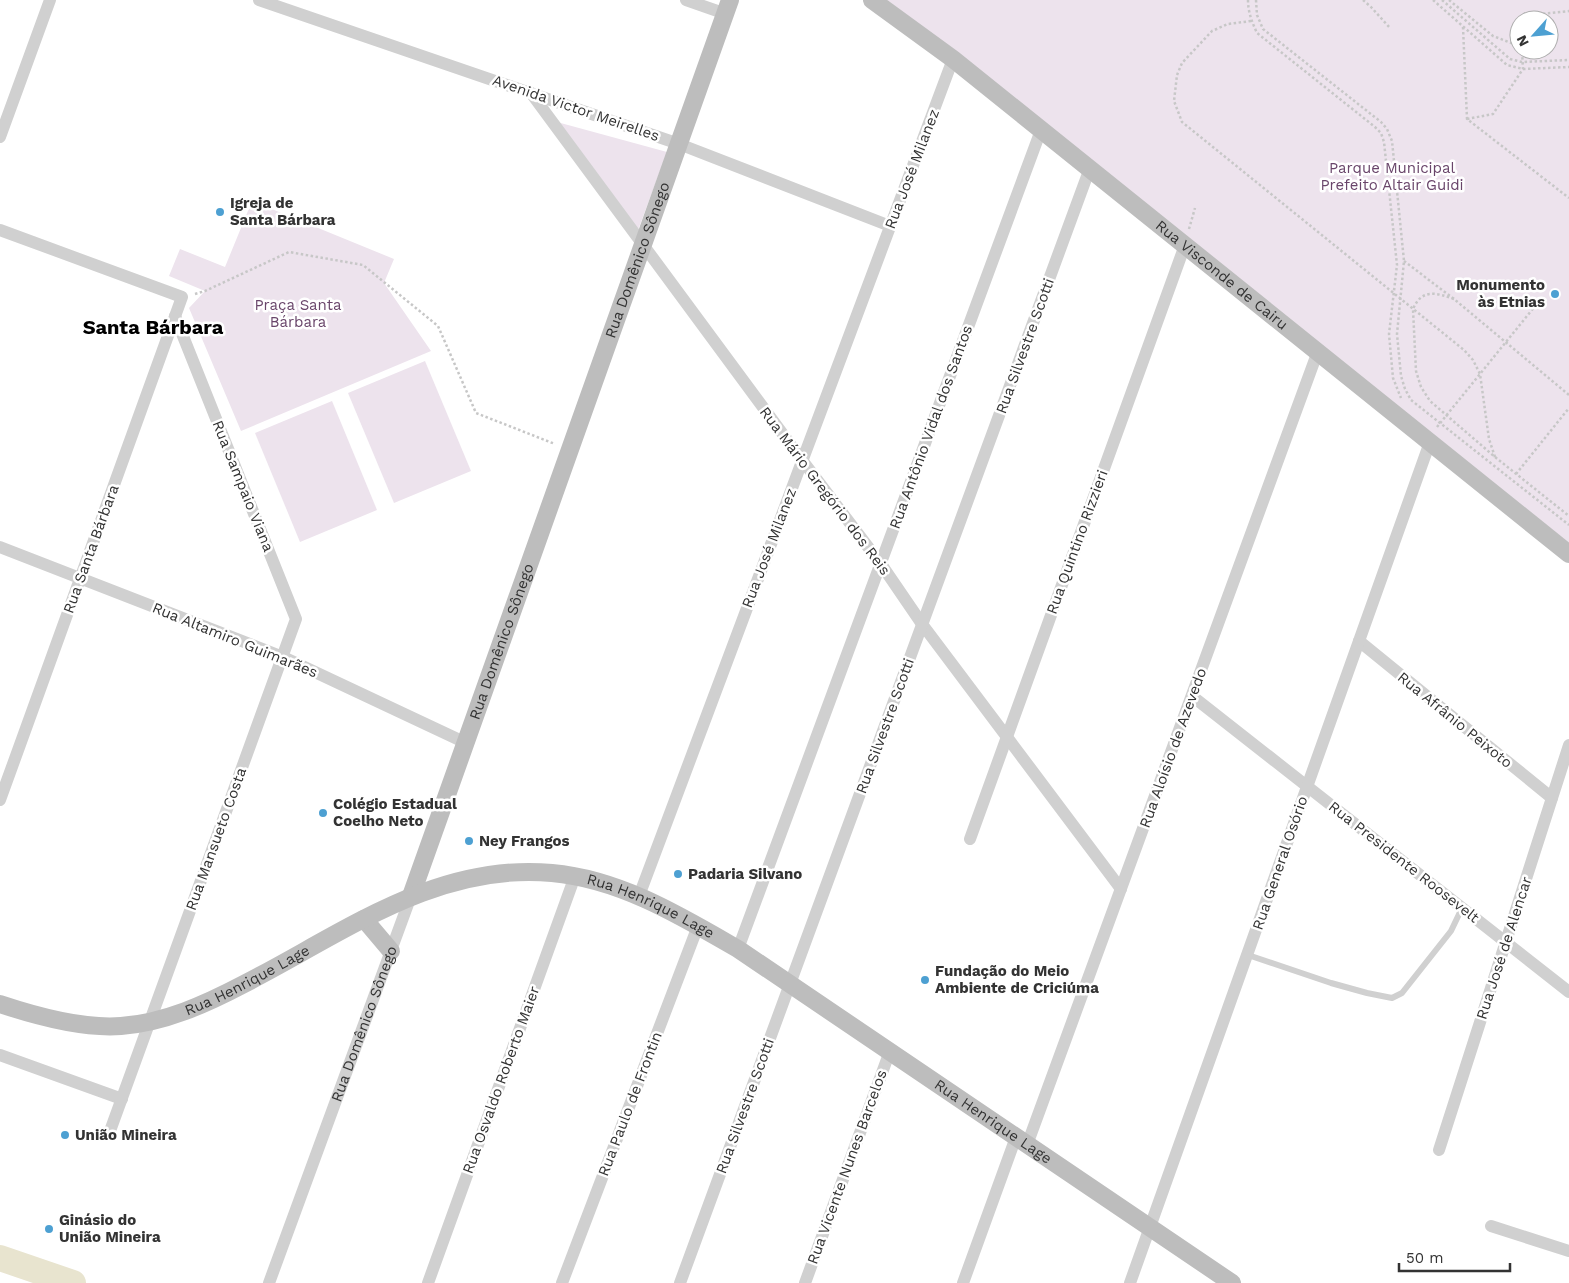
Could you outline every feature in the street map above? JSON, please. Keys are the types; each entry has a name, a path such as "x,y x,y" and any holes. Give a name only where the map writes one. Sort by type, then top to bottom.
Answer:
{"street":[{"path":"0,137 50,0"},
{"name":"Avenida Victor Meirelles","path":"259,0 679,144 890,226"},
{"path":"686,0 728,7"},
{"name":"Rua Visconde de Cairu","path":"872,0 953,59 1569,554"},
{"name":"Rua Domênico Sônego","path":"269,1283 411,896 728,7"},
{"name":"Rua José Milanez","path":"639,896 953,59"},
{"name":"Rua Mário Gregório dos Reis","path":"531,93 880,564 922,624 1121,889"},
{"name":"Rua Antônio Vidal dos Santos","path":"738,949 1041,130"},
{"name":"Rua Silvestre Scotti","path":"680,1283 1090,168"},
{"path":"0,230 182,297"},
{"name":"Rua Quintino Rizzieri","path":"970,839 1185,245"},
{"name":"Rua Santa Bárbara","path":"0,800 182,297"},
{"name":"Rua Sampaio Viana","path":"176,316 296,619 283,656"},
{"name":"Rua Aloísio de Azevedo","path":"963,1283 1022,1141 1121,889 1318,351"},
{"name":"Rua General Osório","path":"1130,1283 1430,442"},
{"name":"Rua Altamiro Guimarães","path":"0,547 283,656 466,743"},
{"name":"Rua Afrânio Peixoto","path":"1359,641 1552,798"},
{"name":"Rua Mansueto Costa","path":"110,1131 283,656"},
{"name":"Rua Presidente Roosevelt","path":"1192,696 1569,992"},
{"name":"Rua José de Alencar","path":"1439,1150 1569,745"},
{"name":"Rua Henrique Lage","path":"0,1004 36,1015 87,1025 120,1026 150,1022 194,1008 220,996 411,896 461,880 489,874 535,872 575,876 614,886 639,896 738,949 1232,1283"},
{"name":"Rua Osvaldo Roberto Maier","path":"428,1283 575,876"},
{"path":"364,919 391,951"},
{"name":"Rua Paulo de Frontin","path":"562,1283 698,926"},
{"name":"Rua Vicente Nunes Barcelos","path":"805,1283 890,1051"},
{"path":"0,1055 122,1099"},
{"path":"1492,1226 1569,1251"}],"lane":[{"path":"1248,955 1331,983 1392,998 1402,993 1451,931 1462,908"}],"path":[{"path":"1248,0 1251,21 1257,33 1375,127 1384,142 1397,265 1389,334 1393,378 1405,404"},
{"path":"1256,0 1256,15 1263,29 1381,122 1387,129 1392,141 1404,261 1397,334 1401,376 1411,400 1569,524"},
{"path":"1363,0 1390,28"},
{"path":"1433,0 1507,65 1523,69 1569,67"},
{"path":"1442,0 1510,59 1522,62 1569,60"},
{"path":"1449,0 1493,36 1509,42"},
{"path":"1251,21 1228,24 1212,31 1182,63 1177,75 1174,101 1182,122 1464,350 1473,360 1480,374 1489,439 1494,457"},
{"path":"1463,27 1467,119 1569,198"},
{"path":"1467,119 1493,114 1523,69 1522,62"},
{"path":"182,297 205,291 289,252 363,265 438,326 476,413 570,450"},
{"path":"1404,261 1454,299 1569,395"},
{"path":"1454,299 1438,293 1428,294 1415,304 1413,309 1416,371 1421,387 1430,401 1494,457 1569,516"},
{"path":"1430,442 1435,428 1540,300"},
{"path":"1516,474 1569,408"}],"green space":[{"name":"Parque Municipal Prefeito Altair Guidi","path":"887,0 1569,0 1569,543"},
{"path":"557,122 667,152 638,230"},
{"name":"Praça Santa Bárbara","path":"252,201 394,259 384,283 431,351 241,431 189,308 205,291 169,276 180,249 225,267"},
{"path":"425,361 471,471 394,503 348,393"},
{"path":"332,401 377,510 300,542 255,433"}],"waterway":[{"path":"0,1258 73,1283"}],"place":[{"name":"Igreja de Santa Bárbara","path":"220,212"},
{"name":"Monumento às Etnias","path":"1555,294"},
{"name":"Colégio Estadual Coelho Neto","path":"323,813"},
{"name":"Ney Frangos","path":"469,841"},
{"name":"Padaria Silvano","path":"678,874"},
{"name":"Fundação do Meio Ambiente de Criciúma","path":"925,980"},
{"name":"União Mineira","path":"65,1135"},
{"name":"Ginásio do União Mineira","path":"49,1229"}],"district":[{"name":"Santa Bárbara","path":"153,327"}]}
